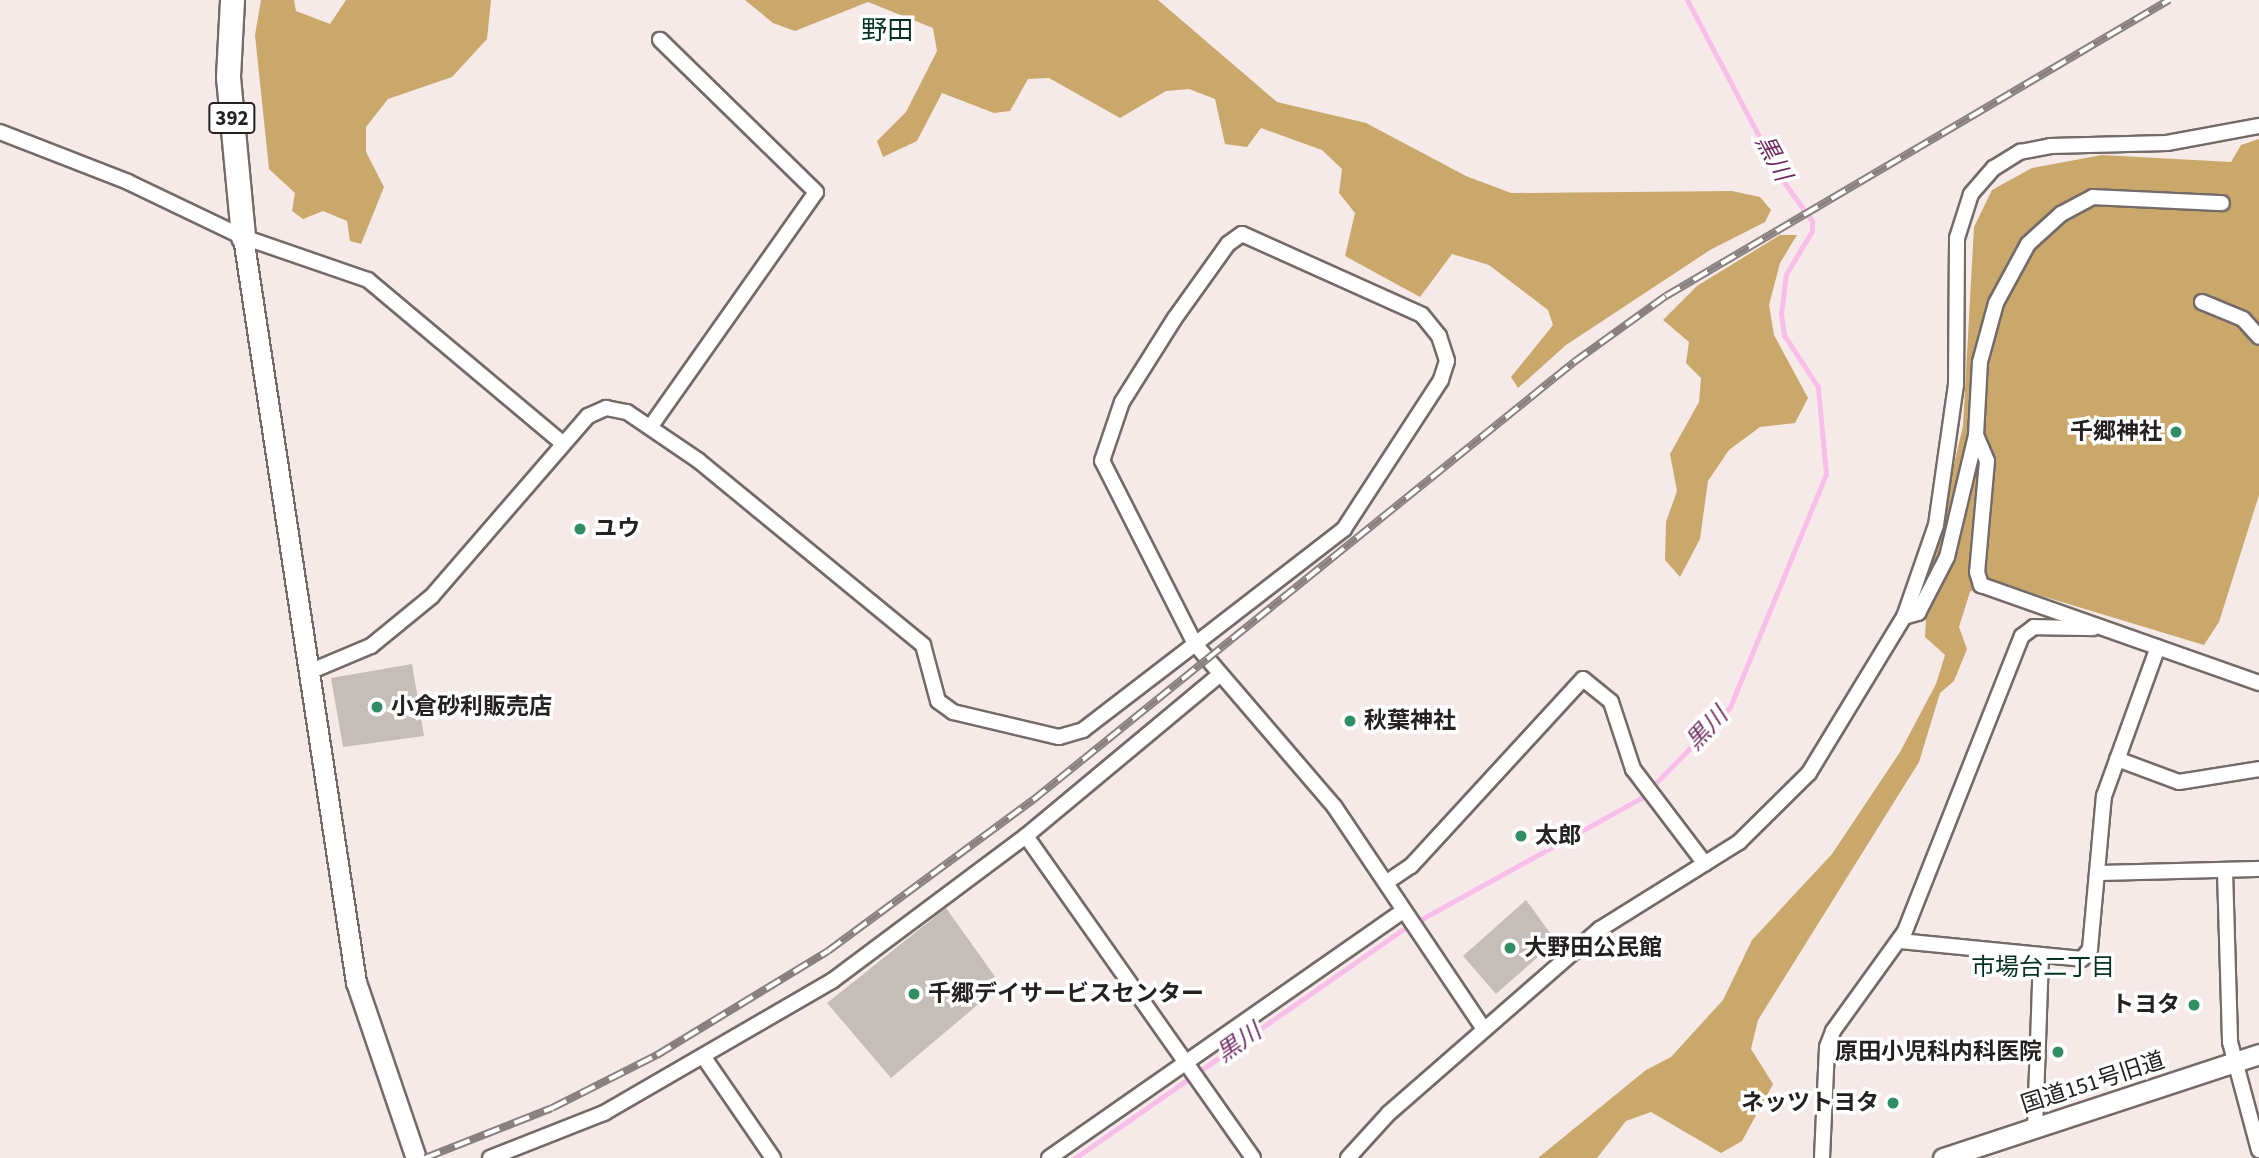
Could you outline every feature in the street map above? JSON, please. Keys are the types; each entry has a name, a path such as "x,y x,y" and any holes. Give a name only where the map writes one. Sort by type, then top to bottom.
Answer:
{"main road":[{"name":"392","path":"232,0 228,77 243,237"}],"street":[{"path":"651,426 816,192 660,40"},
{"path":"1348,1158 1483,1028 1609,923 1705,864 1753,830 1809,773 1904,617 1936,525 1948,458 1960,322 1957,238 1971,194 1994,168 2020,152 2050,146 2167,143 2259,127"},
{"path":"0,132 128,182 243,237 368,280 562,443"},
{"path":"1904,617 1918,614 1947,558 1976,435 1980,362 1996,303 2028,244 2061,214 2093,197 2222,203"},
{"path":"309,672 371,646 424,603 562,443 588,416 606,408 651,426 923,645 938,701 953,712 1059,737 1083,730 1195,644 1344,529 1441,380 1447,361 1439,336 1422,315 1242,234 1228,244 1175,318 1122,402 1102,461 1195,644 1334,806 1483,1028"},
{"path":"243,237 356,982 416,1158"},
{"path":"2202,302 2243,319 2259,337"},
{"path":"1976,435 1986,461 1977,572 1981,585 2089,621 2095,628"},
{"path":"1822,1158 1830,1039 1900,941 1968,783 2022,636 2034,627 2095,628 2259,683"},
{"path":"1900,941 2082,959 2090,949 2104,796 2158,647"},
{"path":"490,1158 604,1113 705,1059 832,981 1026,836 1219,675"},
{"path":"1387,883 1412,866 1583,679 1611,702 1629,758 1649,790 1705,864"},
{"path":"2117,759 2179,782 2259,769"},
{"path":"1026,836 1253,1158"},
{"path":"2097,873 2259,869"},
{"path":"2225,871 2233,1062 2259,1150"},
{"path":"1049,1158 1404,912"},
{"path":"2035,1128 2041,955"},
{"name":"国道151号旧道","path":"1943,1158 2259,1054"},
{"path":"705,1059 773,1158"}],"shaded area":[{"path":"261,0 294,0 296,11 330,24 346,0 491,0 487,39 452,77 388,99 366,127 366,152 384,187 361,244 350,241 347,221 323,211 303,219 292,211 295,193 269,169 255,35"},
{"path":"745,0 1158,0 1277,102 1366,123 1466,176 1511,193 1732,191 1760,197 1771,210 1765,222 1710,250 1566,345 1518,388 1511,377 1553,325 1548,310 1489,265 1452,254 1420,297 1345,256 1355,213 1339,193 1342,169 1322,150 1261,128 1247,147 1225,144 1215,99 1189,89 1166,91 1120,118 1049,78 1028,79 1010,111 994,113 942,93 917,141 883,157 877,141 906,112 937,51 933,28 868,2 795,31 773,23"},
{"path":"2259,139 2259,495 2219,622 2204,645 1989,580 1970,592 1959,627 1967,649 1954,681 1940,693 1919,762 1758,1020 1751,1049 1773,1084 1742,1141 1721,1153 1651,1112 1626,1121 1597,1158 1538,1158 1646,1070 1671,1057 1723,1000 1752,940 1832,854 1900,752 1936,684 1945,655 1925,637 1926,618 1941,587 1929,571 1963,426 1974,227 1992,190 2032,168 2102,155 2231,162 2241,145"},
{"path":"1780,235 1797,235 1780,263 1769,305 1774,335 1808,398 1795,423 1760,427 1729,450 1708,481 1700,539 1680,577 1665,560 1666,522 1677,491 1670,454 1699,402 1701,378 1686,363 1689,342 1663,320 1697,286"}],"building":[{"name":"小倉砂利販売店","path":"412,664 424,736 343,747 331,678"},
{"name":"大野田公民館","path":"1526,900 1556,941 1496,994 1463,956"},
{"name":"千郷デイサービスセンター","path":"946,908 1001,985 891,1078 827,1003"}],"waterway":[{"name":"黒川","path":"1075,1158 1400,931 1641,798 1730,707 1826,474 1818,387 1784,335 1781,314 1786,274 1812,231 1812,221 1781,178 1687,0"}],"railway":[{"path":"425,1158 552,1108 657,1055 828,951 1033,800 1574,362 1666,296 2169,0"}],"place":[{"name":"千郷神社","path":"2176,432"},
{"name":"ユウ","path":"580,529"},
{"name":"小倉砂利販売店","path":"377,707"},
{"name":"秋葉神社","path":"1350,721"},
{"name":"太郎","path":"1521,836"},
{"name":"大野田公民館","path":"1510,948"},
{"name":"千郷デイサービスセンター","path":"914,994"},
{"name":"トヨタ","path":"2194,1005"},
{"name":"原田小児科内科医院","path":"2058,1052"},
{"name":"ネッツトヨタ","path":"1893,1103"}],"district":[{"name":"野田","path":"887,31"},
{"name":"市場台二丁目","path":"2043,968"}]}
